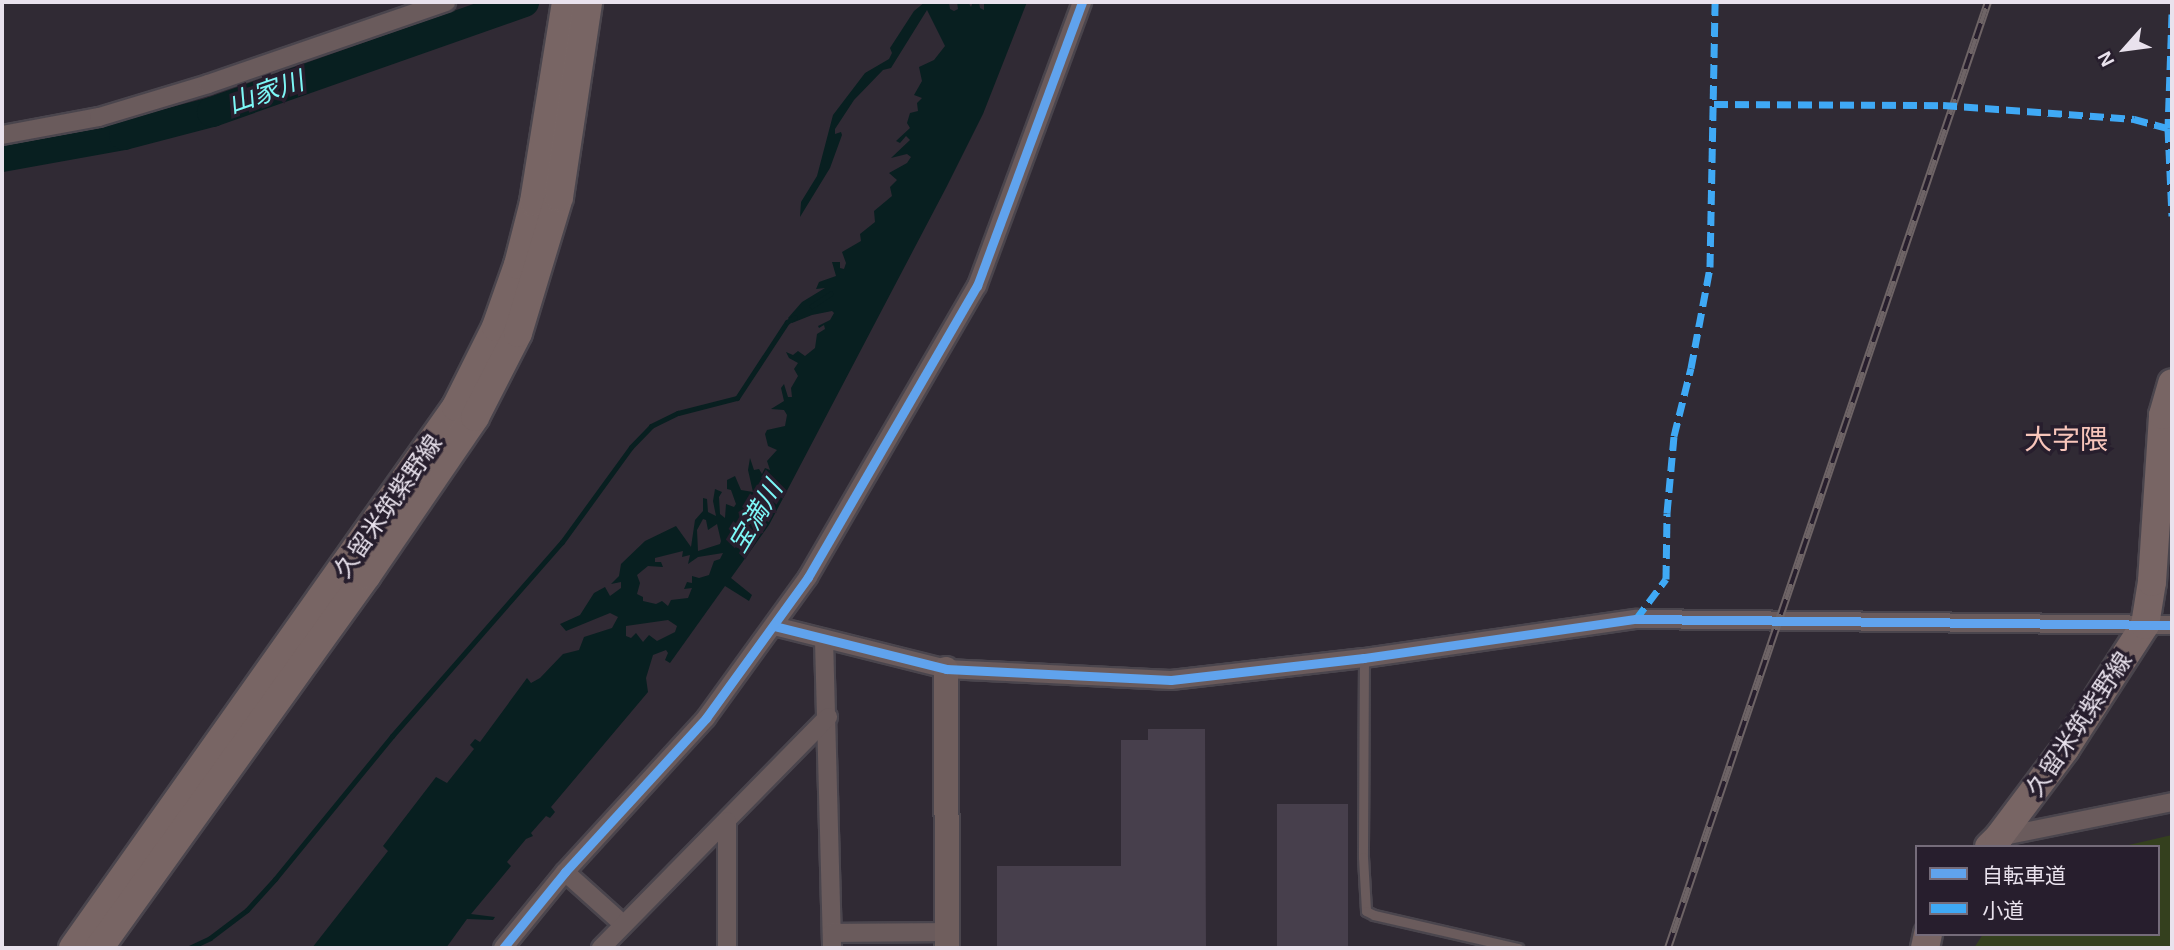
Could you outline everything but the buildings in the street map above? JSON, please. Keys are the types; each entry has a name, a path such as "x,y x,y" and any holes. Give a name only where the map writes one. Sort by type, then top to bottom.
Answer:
{"main road":[{"name":"久留米筑紫野線","path":"99,948 360,586 475,417 518,333 559,197 566,2"},
{"name":"久留米筑紫野線","path":"73,948 456,407 496,327 518,265 588,2"},
{"name":"久留米筑紫野線","path":"1994,842 2159,625 2152,582 2163,415 2172,383"}],"street":[{"path":"2,135 99,117 208,84 446,2"},
{"path":"503,948 565,872 706,718 808,577 977,286 1082,2"},
{"path":"774,625 946,669 1171,680 1364,658 1636,619 2159,625"},
{"path":"824,639 832,941 947,940 946,669"},
{"path":"601,948 828,717"},
{"path":"1994,842 2172,802"},
{"path":"727,821 727,948"},
{"path":"565,872 623,924"}],"lane":[{"path":"1364,658 1366,759 1363,857 1366,911 1518,948"}],"green space":[{"path":"2172,835 2172,948 1974,948 1982,936 2160,936 2160,845 2129,845"}],"water":[{"name":"宝満川","path":"925,2 949,2 950,9 954,11 958,9 957,2 968,2 971,7 973,2 979,2 980,8 984,10 984,2 1027,2 983,114 947,186 769,525 731,578 752,595 749,601 725,586 670,663 665,660 668,653 666,650 653,655 646,678 648,692 551,807 555,812 550,818 546,816 531,833 533,836 526,839 507,862 511,866 471,914 495,917 493,920 467,919 446,948 312,948 388,851 383,846 436,777 447,783 474,749 470,745 475,739 480,742 527,678 531,683 540,678 563,654 579,650 584,637 612,628 618,617 610,613 566,631 560,624 580,615 594,593 605,587 610,596 621,588 621,582 611,584 619,576 621,564 645,541 676,526 691,547 695,520 703,511 703,498 707,499 708,512 716,516 713,501 715,489 722,492 719,497 720,514 725,518 726,504 734,507 736,504 731,490 727,489 727,480 735,476 741,490 753,492 748,470 750,458 754,470 759,469 762,474 765,468 770,470 767,461 777,450 768,446 765,434 767,430 785,426 787,415 784,410 771,409 784,401 781,388 784,384 788,397 792,397 791,388 798,376 794,369 798,363 789,358 786,352 793,355 798,351 805,356 815,348 817,334 825,329 824,325 819,328 818,326 830,320 834,313 832,311 812,315 792,323 788,318 802,302 825,288 816,289 819,282 836,276 832,262 840,262 840,268 844,269 846,263 842,252 861,241 860,234 875,222 874,211 892,196 890,187 897,180 889,173 907,163 911,157 907,154 891,158 910,140 906,136 900,143 896,141 910,128 907,123 910,113 918,111 917,103 922,98 914,95 922,81 919,67 934,60 945,46 927,10 891,68 883,70 854,100 835,129 835,134 841,132 842,135 830,168 800,217 801,202 817,176 833,115 865,73 889,59 892,53 890,48 914,11","holes":["703,519 706,520 708,530 717,524 721,541 720,544 698,551 697,530","683,551 682,557 690,555 688,564 698,557 723,553 720,559 714,561 709,575 699,578 692,576 692,583 687,582 684,589 692,588 688,598 671,600 668,606 662,601 656,604 643,601 643,597 637,594 640,583 637,575 648,566 663,567 661,562 655,562 655,558","668,620 677,626 675,632 657,641 649,635 643,642 636,633 631,638 626,636 626,626"]}],"waterway":[{"name":"山家川","path":"2,157 124,135 212,112 524,2"},
{"path":"812,306 830,294"},
{"path":"189,948 210,938 247,910 275,879 392,736 562,542 631,447 651,426 678,413 737,398 787,322 795,317"}],"railway":[{"path":"1668,948 1988,2"}],"marked path":[{"path":"1636,619 1666,579 1667,513 1674,436 1691,368 1710,267 1715,2"},
{"path":"2172,14 2168,128 2172,216"},
{"path":"1714,104 1943,105 2134,119 2168,128"}],"cycle path":[{"path":"503,948 565,872 706,718 808,577 977,286 1082,2"},
{"path":"774,626 946,669 1171,680 1364,658 1636,619 2172,625"}],"district":[{"name":"大字隈","path":"2066,440"}]}
